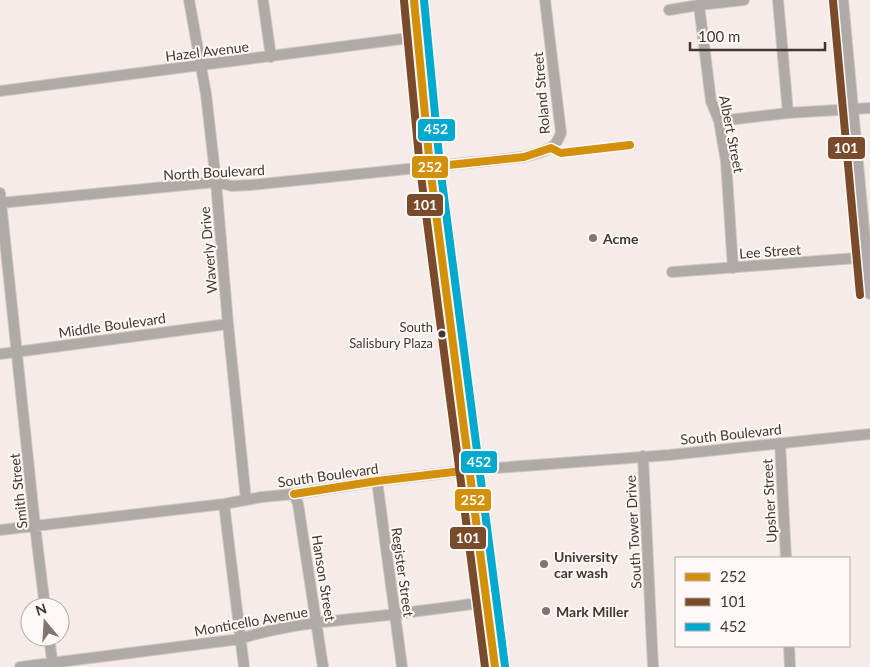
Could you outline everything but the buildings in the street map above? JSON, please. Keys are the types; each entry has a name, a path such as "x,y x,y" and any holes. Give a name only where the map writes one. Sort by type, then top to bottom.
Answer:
{"main road":[{"path":"414,0 430,166 495,667"}],"street":[{"name":"Waverly Drive","path":"189,0 206,94 246,500"},
{"path":"263,0 271,57"},
{"name":"Roland Street","path":"430,166 524,157 552,148 557,143 561,133 545,0"},
{"path":"669,10 744,0"},
{"path":"778,0 788,113"},
{"path":"843,0 852,109 869,257 870,294"},
{"name":"Albert Street","path":"700,5 711,101 719,121 726,161 733,268"},
{"name":"Hazel Avenue","path":"0,91 417,37"},
{"path":"719,121 788,113 870,108"},
{"name":"North Boulevard","path":"0,200 216,182 232,186 248,185 430,166"},
{"name":"Smith Street","path":"0,200 45,597"},
{"name":"Lee Street","path":"672,272 869,257"},
{"name":"Middle Boulevard","path":"0,354 228,324"},
{"name":"South Boulevard","path":"0,530 224,504 377,481 470,470 643,456 870,434"},
{"name":"Upsher Street","path":"780,443 786,557"},
{"name":"South Tower Drive","path":"643,456 653,667"},
{"name":"Register Street","path":"377,481 402,667"},
{"name":"Hanson Street","path":"294,494 298,504 323,667"},
{"path":"224,504 244,667"},
{"name":"Monticello Avenue","path":"20,667 52,665 240,639 256,634 317,623 487,602"},
{"path":"50,647 52,665"},
{"path":"789,647 790,667"}],"transit line":[{"name":"252","path":"414,0 430,167 495,667"},
{"name":"452","path":"424,0 440,166 505,666"},
{"name":"101","path":"404,1 420,168 485,667"},
{"name":"101","path":"833,1 860,295"},
{"name":"252","path":"430,167 524,157 551,148 561,153 630,145"},
{"name":"252","path":"294,494 377,481 470,470"}],"place":[{"name":"Acme","path":"593,238"},
{"name":"South Salisbury Plaza","path":"442,334"},
{"name":"University car wash","path":"544,564"},
{"name":"Mark Miller","path":"546,611"}]}
